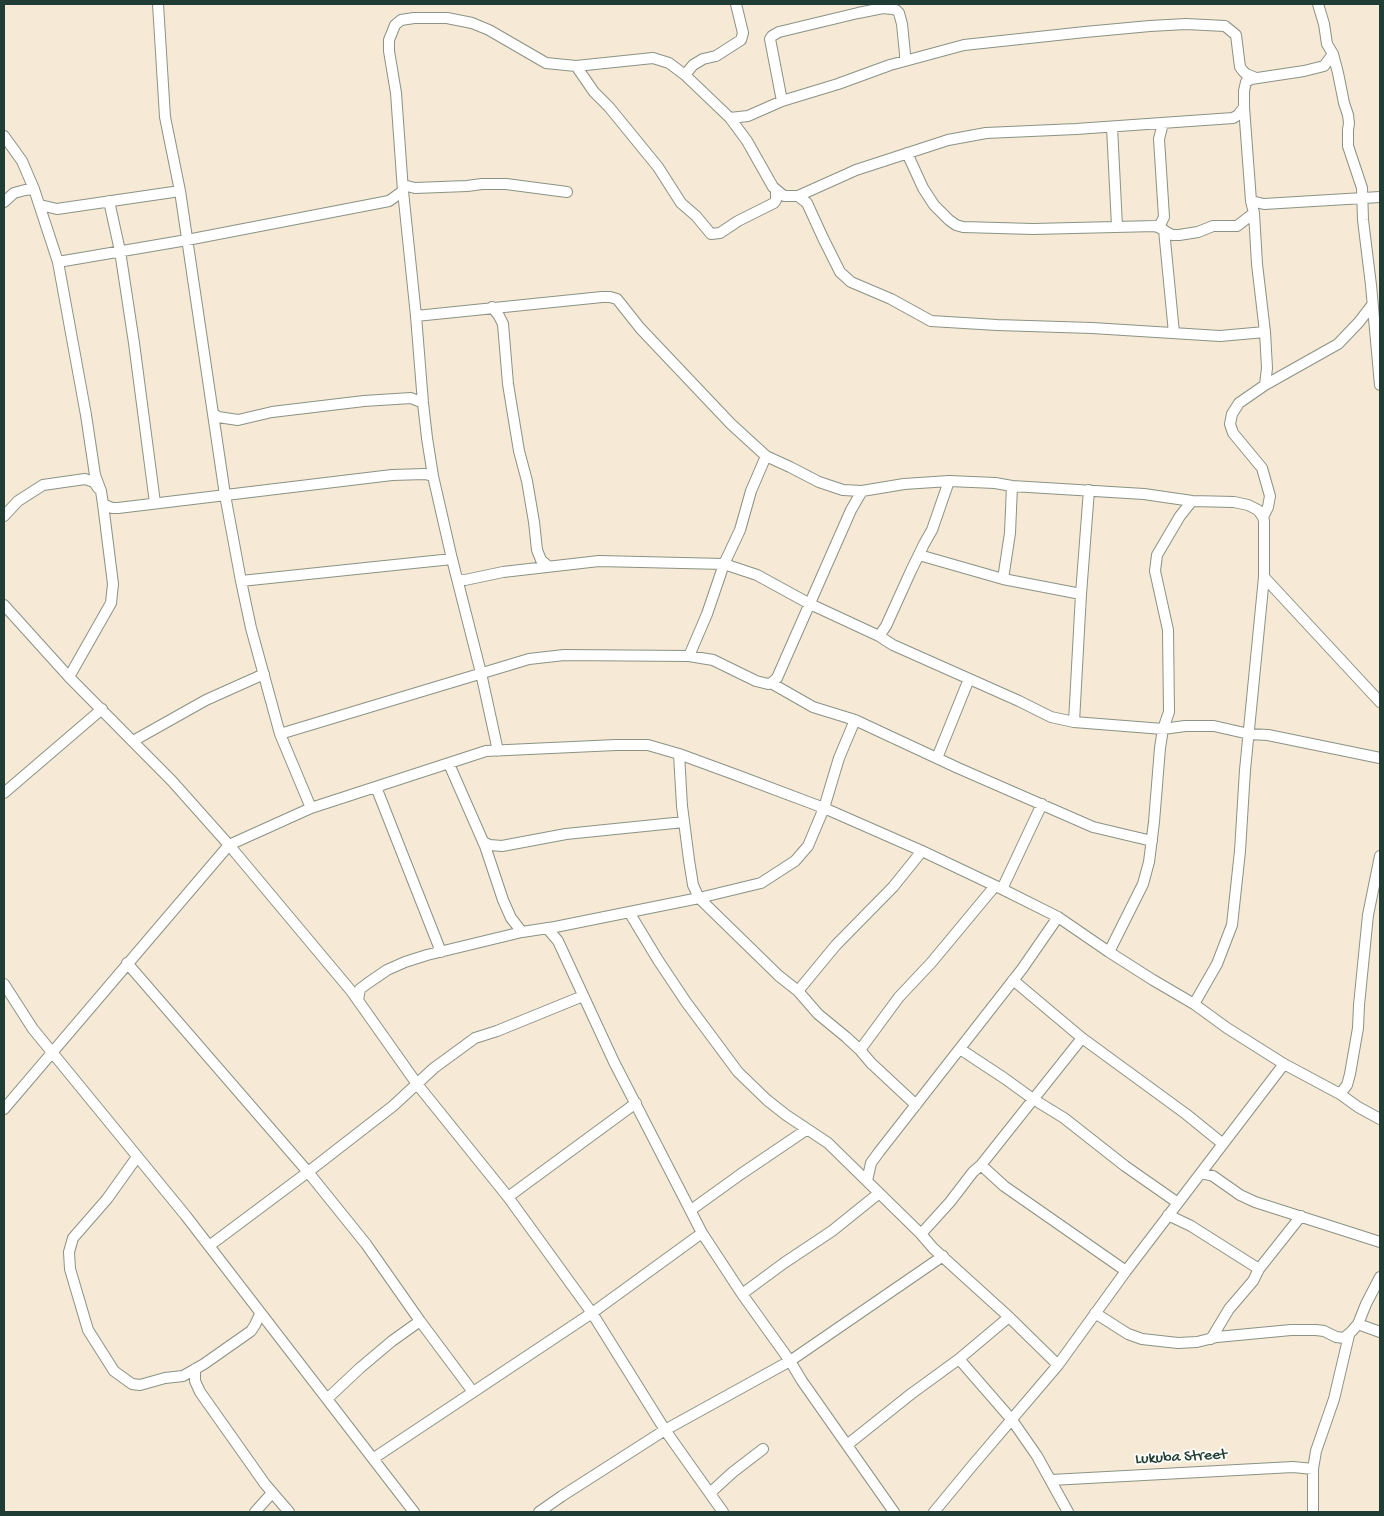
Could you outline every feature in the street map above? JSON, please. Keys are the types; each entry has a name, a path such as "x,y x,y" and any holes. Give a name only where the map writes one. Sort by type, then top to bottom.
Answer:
{"street":[{"path":"158,4 165,117 180,191 225,495 241,581 251,628 280,734 311,808"},
{"path":"686,75 693,65 703,59 719,55 722,51 741,40 743,33 736,4"},
{"path":"1318,4 1328,44 1337,68 1348,115 1348,146 1359,177 1363,198 1363,220 1380,385"},
{"path":"782,101 770,40 772,36 779,32 858,13 883,8 892,9 900,13 906,54 905,61"},
{"path":"498,751 433,476 423,403 396,93 389,51 391,32 395,25 401,20 414,18 447,18 472,23 489,30 546,63 576,66 653,58 669,63 686,75 730,118 747,141 769,182 784,196 798,196 856,170 948,140 986,133 1233,118 1244,107"},
{"path":"730,118 748,116 782,101 905,61 964,46 1084,32 1186,24 1225,26 1236,35 1242,71 1256,78"},
{"path":"1265,385 1267,368 1265,332 1257,264 1254,213 1251,201 1244,91 1246,82 1251,79 1318,68 1324,66 1333,54"},
{"path":"576,66 594,92 609,107 658,167 681,203 696,216 711,234 720,233 738,221 774,203 776,200 776,190"},
{"path":"1163,123 1158,139 1164,217 1161,229 1174,332"},
{"path":"1112,126 1117,226"},
{"path":"4,136 22,161 40,205 58,262 86,414 95,475 101,491 113,584 111,604 69,677"},
{"path":"908,153 923,188 934,205 949,220 963,227 1033,229 1117,226 1161,229 1172,235 1179,235 1198,232 1213,226 1237,226 1254,213"},
{"path":"58,262 187,240 389,201 403,188 506,184 567,192"},
{"path":"4,202 14,193 34,189"},
{"path":"40,205 57,209 180,191"},
{"path":"798,196 807,203 840,272 851,282 891,299 931,321 1174,332 1220,336 1265,332"},
{"path":"1251,201 1264,204 1380,197"},
{"path":"109,201 120,251 134,343 155,504"},
{"path":"416,316 602,297 616,299 640,328 731,424 766,456 790,466 819,482 843,490 862,491 904,484 949,481 995,483 1012,486 1144,494 1192,501 1234,502 1248,505 1258,510 1263,516"},
{"path":"1194,1004 1217,964 1232,926 1264,578 1263,516 1268,507 1270,496 1262,468 1233,433 1230,424 1232,414 1239,403 1265,385 1338,344 1360,322 1372,304"},
{"path":"492,307 503,324 508,384 519,451 527,481 537,550 541,560 548,566"},
{"path":"213,414 218,417 238,420 272,412 364,400 411,398 423,403"},
{"path":"689,656 724,564 740,530 751,491 766,456"},
{"path":"103,504 112,508 118,508 392,475 425,474 433,476"},
{"path":"4,516 18,501 42,485 90,480 101,491"},
{"path":"879,636 886,626 932,530 949,481"},
{"path":"1003,579 1010,533 1012,486"},
{"path":"1074,722 1089,490"},
{"path":"771,683 777,678 851,510 862,491"},
{"path":"1109,952 1143,884 1149,862 1163,728 1169,712 1169,647 1165,610 1155,571 1157,555 1180,516 1192,501"},
{"path":"919,555 1003,579 1081,594"},
{"path":"241,581 452,558"},
{"path":"457,579 465,580 503,572 599,561 724,564 757,575 810,604 879,636 893,645 1051,717 1074,722 1163,728 1214,726 1380,758"},
{"path":"1264,578 1380,702"},
{"path":"1262,592 1277,592"},
{"path":"5,608 69,677 172,780 229,845 358,1000 418,1084 508,1196 592,1314 666,1430 723,1512"},
{"path":"280,734 529,659 564,655 689,656 713,660 756,681 771,683 813,707 855,720 936,758 1094,827 1152,841"},
{"path":"133,741 206,700 264,674"},
{"path":"936,758 969,679"},
{"path":"4,793 102,709"},
{"path":"358,1000 360,989 387,970 405,962 522,932 699,898 761,883 779,873 795,861 808,846 824,808 839,758 855,720"},
{"path":"4,1109 229,845 311,808 486,751 648,745 680,754 824,808 922,851 1058,917 1109,952 1194,1004 1227,1028 1284,1064 1380,1119"},
{"path":"680,754 684,822 693,885 699,898 779,976 798,991 818,1014 846,1036 870,1063 916,1106"},
{"path":"449,764 483,842 502,900 511,918 522,932"},
{"path":"376,787 441,952"},
{"path":"860,1050 899,997 932,963 998,888 1042,804"},
{"path":"483,842 502,846 566,834 684,822"},
{"path":"798,991 836,945 893,887 922,851"},
{"path":"1344,1097 1358,1028 1368,915 1380,863"},
{"path":"629,912 658,960 738,1072 767,1100 806,1130 828,1143 933,1248 1009,1317 1058,1365"},
{"path":"866,1182 870,1163 1013,980 1058,917"},
{"path":"547,928 558,941 598,1028 702,1233 742,1294 894,1512"},
{"path":"127,964 308,1172 366,1244 473,1392"},
{"path":"1013,980 1082,1038 1186,1114 1223,1144"},
{"path":"4,984 52,1053 166,1190 414,1512"},
{"path":"210,1246 393,1106 434,1068 475,1038 583,996"},
{"path":"921,1234 981,1165 1082,1038"},
{"path":"960,1049 1064,1118 1125,1166 1178,1203"},
{"path":"934,1512 1058,1365 1168,1215 1284,1064"},
{"path":"508,1196 636,1104"},
{"path":"691,1210 806,1130"},
{"path":"137,1157 107,1199 73,1238 69,1252 70,1269 88,1330 108,1363 123,1379 132,1384 140,1385 183,1376 204,1364 251,1331 260,1314"},
{"path":"981,1165 1004,1186 1126,1271"},
{"path":"1201,1173 1213,1176 1240,1195 1255,1202 1380,1242"},
{"path":"742,1294 832,1231 878,1194"},
{"path":"1168,1215 1190,1226 1259,1269"},
{"path":"1211,1339 1229,1309 1253,1281 1259,1269 1301,1216"},
{"path":"374,1458 592,1314 702,1233"},
{"path":"539,1512 666,1430 790,1361 943,1256"},
{"path":"1095,1314 1128,1334 1142,1339 1178,1343 1291,1330 1316,1330 1344,1338 1358,1324 1380,1277"},
{"path":"847,1445 1009,1317"},
{"path":"327,1399 392,1341 420,1321"},
{"path":"1358,1324 1380,1332"},
{"path":"1313,1512 1313,1469 1316,1452 1334,1399 1348,1335"},
{"path":"958,1359 1012,1420 1051,1480 1068,1512"},
{"path":"195,1369 195,1381 200,1392 272,1493 289,1512"},
{"path":"710,1493 763,1449"},
{"name":"Lukuba Street","path":"1051,1480 1284,1468 1313,1469"},
{"path":"255,1512 272,1493"}]}
